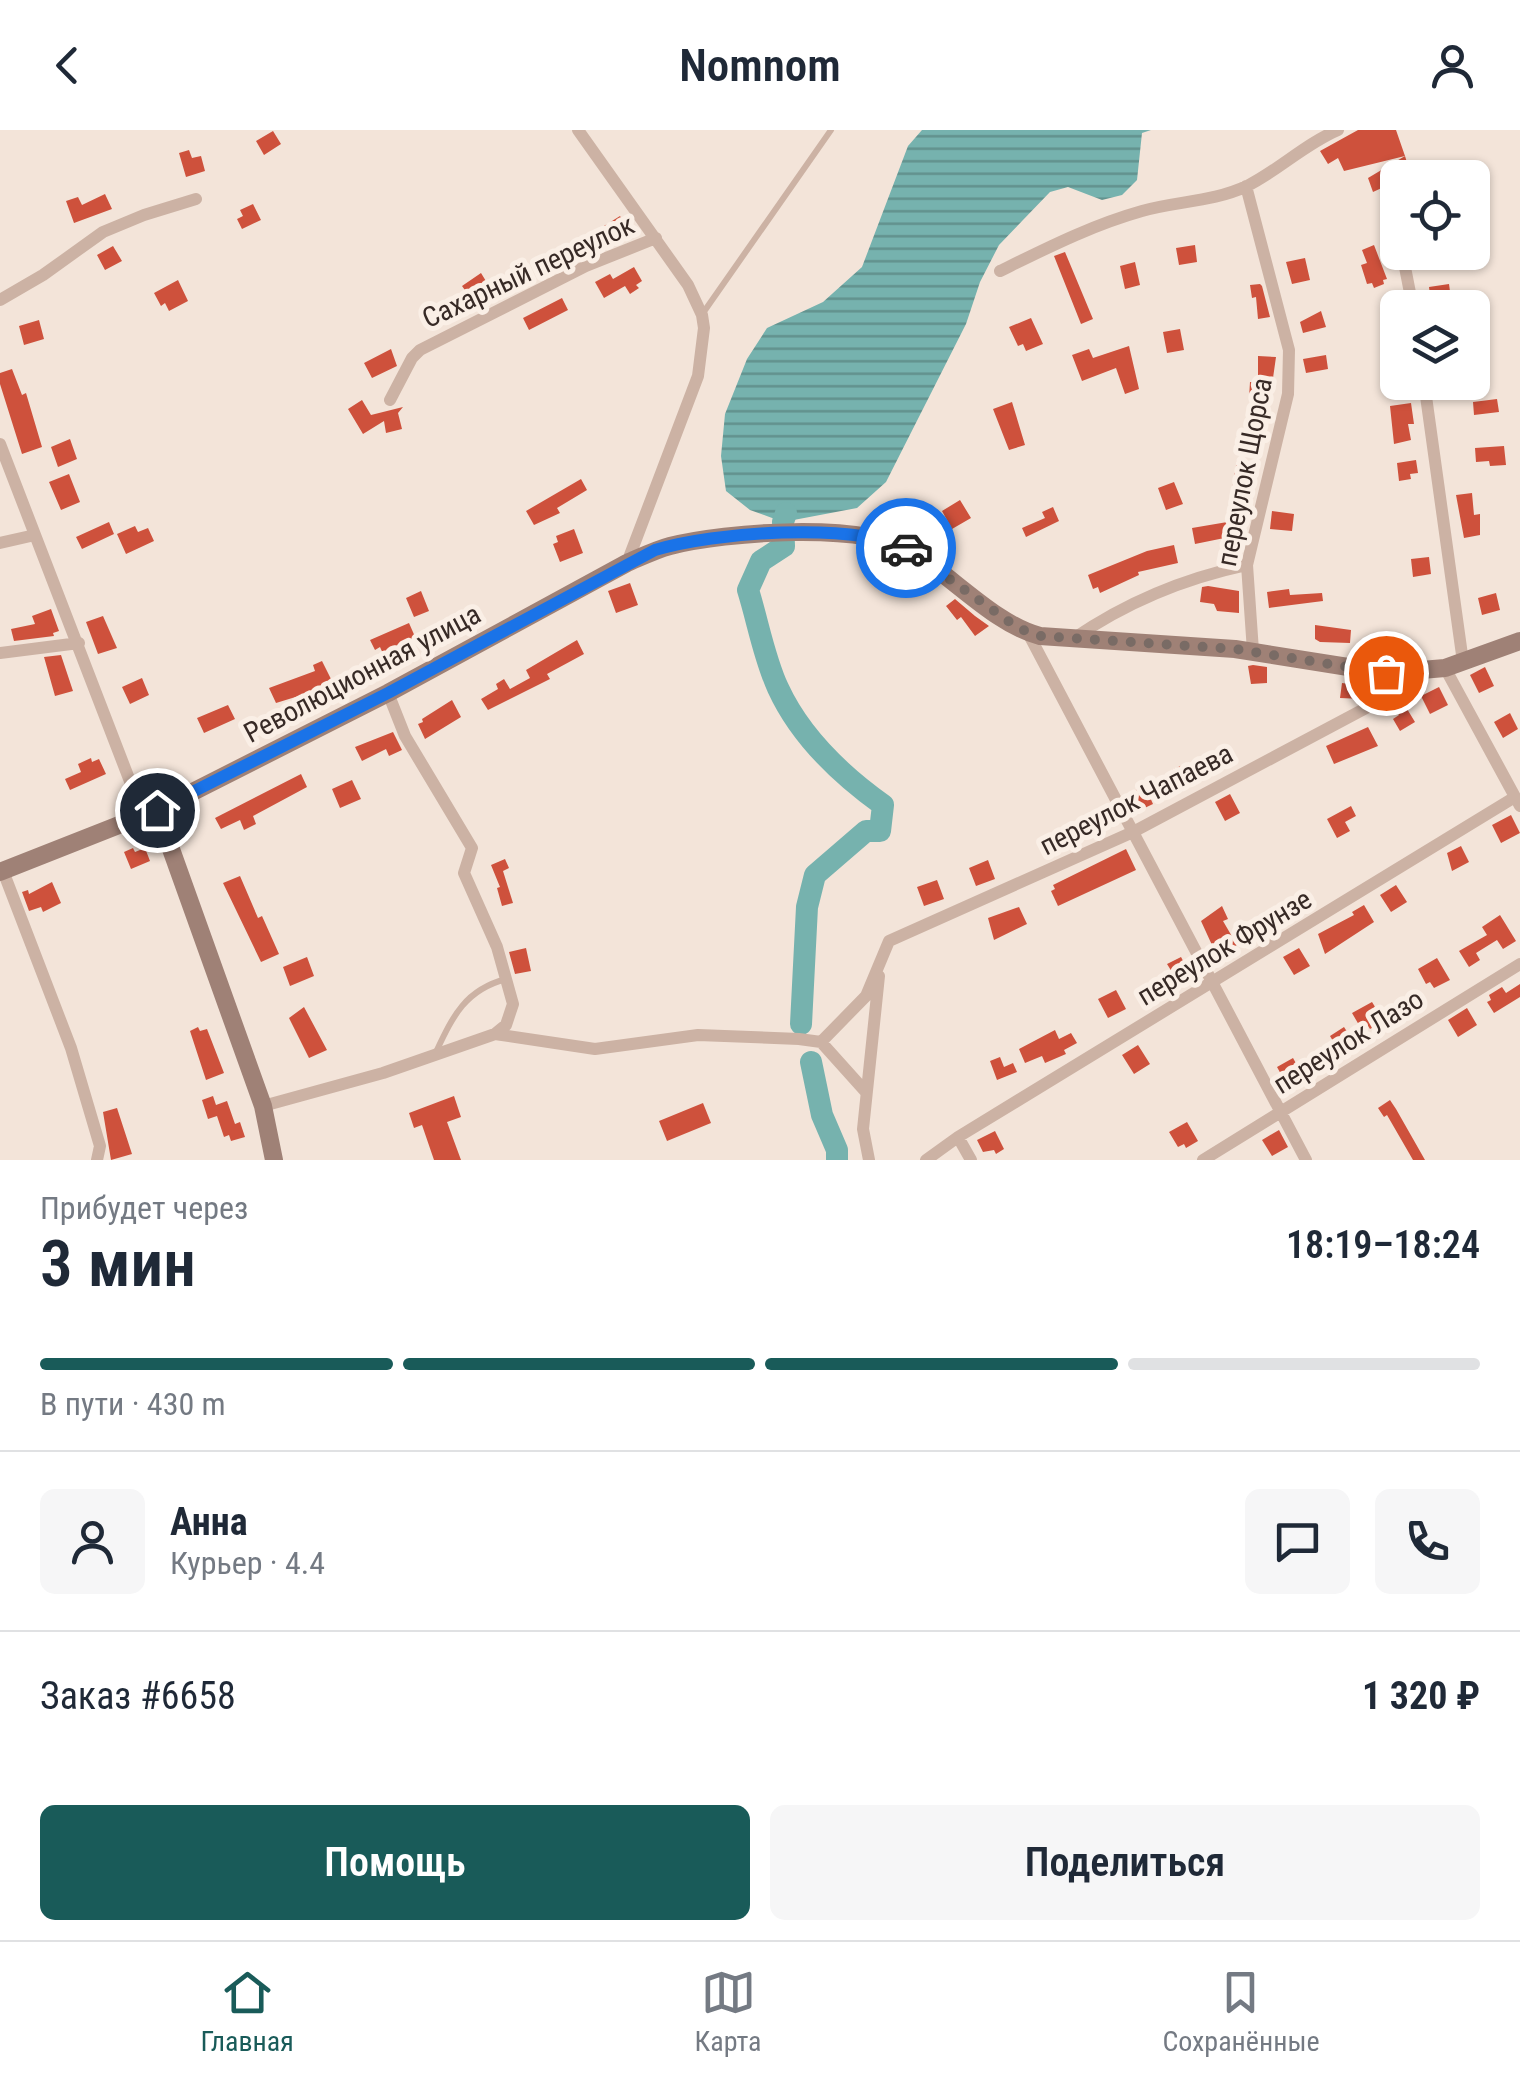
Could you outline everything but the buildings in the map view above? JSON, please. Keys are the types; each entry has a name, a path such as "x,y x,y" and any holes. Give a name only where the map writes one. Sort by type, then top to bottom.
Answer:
{"main road":[{"name":"Революционная улица","path":"1,872 150,812 388,693 627,563 676,544 810,532 879,538 906,548 1028,633"},
{"path":"1028,633 1253,652 1386,673 1454,665 1520,641"},
{"path":"150,812 263,1106 274,1160"}],"street":[{"path":"578,130 656,238 694,295 702,315 698,376 627,563"},
{"path":"1000,270 1082,230 1145,210 1194,204 1246,186 1338,130"},
{"name":"переулок Щорса","path":"1246,186 1289,350 1288,394 1247,565 1253,652"},
{"path":"0,300 44,275 104,232 196,199"},
{"name":"Сахарный переулок","path":"390,400 420,350 586,266 656,238"},
{"path":"1426,400 1454,665 1517,802"},
{"path":"0,444 150,812"},
{"path":"0,543 35,535"},
{"path":"1073,639 1102,618 1202,575 1247,565"},
{"path":"1028,633 1306,1160"},
{"path":"0,653 79,643"},
{"name":"переулок Чапаева","path":"880,964 884,947 894,938 924,928 1133,832 1383,699 1386,673"},
{"path":"263,1106 383,1073 495,1034 512,1012 508,979 464,873 472,848 405,736 388,693"},
{"name":"переулок Фрунзе","path":"926,1160 958,1137 1517,802"},
{"path":"1,872 71,1048 100,1146 98,1160"},
{"path":"821,1042 866,996 880,964"},
{"path":"869,1160 862,1130 880,964"},
{"name":"переулок Лазо","path":"1203,1160 1520,964"},
{"path":"495,1034 595,1049 698,1036 753,1035 821,1042 865,1091"},
{"path":"958,1137 971,1160"}],"lane":[{"path":"702,315 831,130"},
{"path":"435,1054 460,1004 473,992 508,979"}],"water":[{"path":"922,130 1151,130 1142,133 1137,180 1122,195 1102,200 1068,187 1050,192 999,245 980,282 966,324 886,482 857,508 783,522 750,510 726,491 721,456 725,414 747,359 767,328 823,302 862,267 908,146"}],"waterway":[{"path":"786,513 784,546 761,561 748,590 769,665 787,706 810,738 852,781 883,805 880,831 866,831 815,875 807,907 801,1024"},
{"path":"811,1062 837,1160"}],"way so far":[{"path":"906,548 1028,633 1235,649 1386,673"}],"route":[{"path":"157,810 388,693 655,550 688,542 810,532 879,538 906,548"}]}
